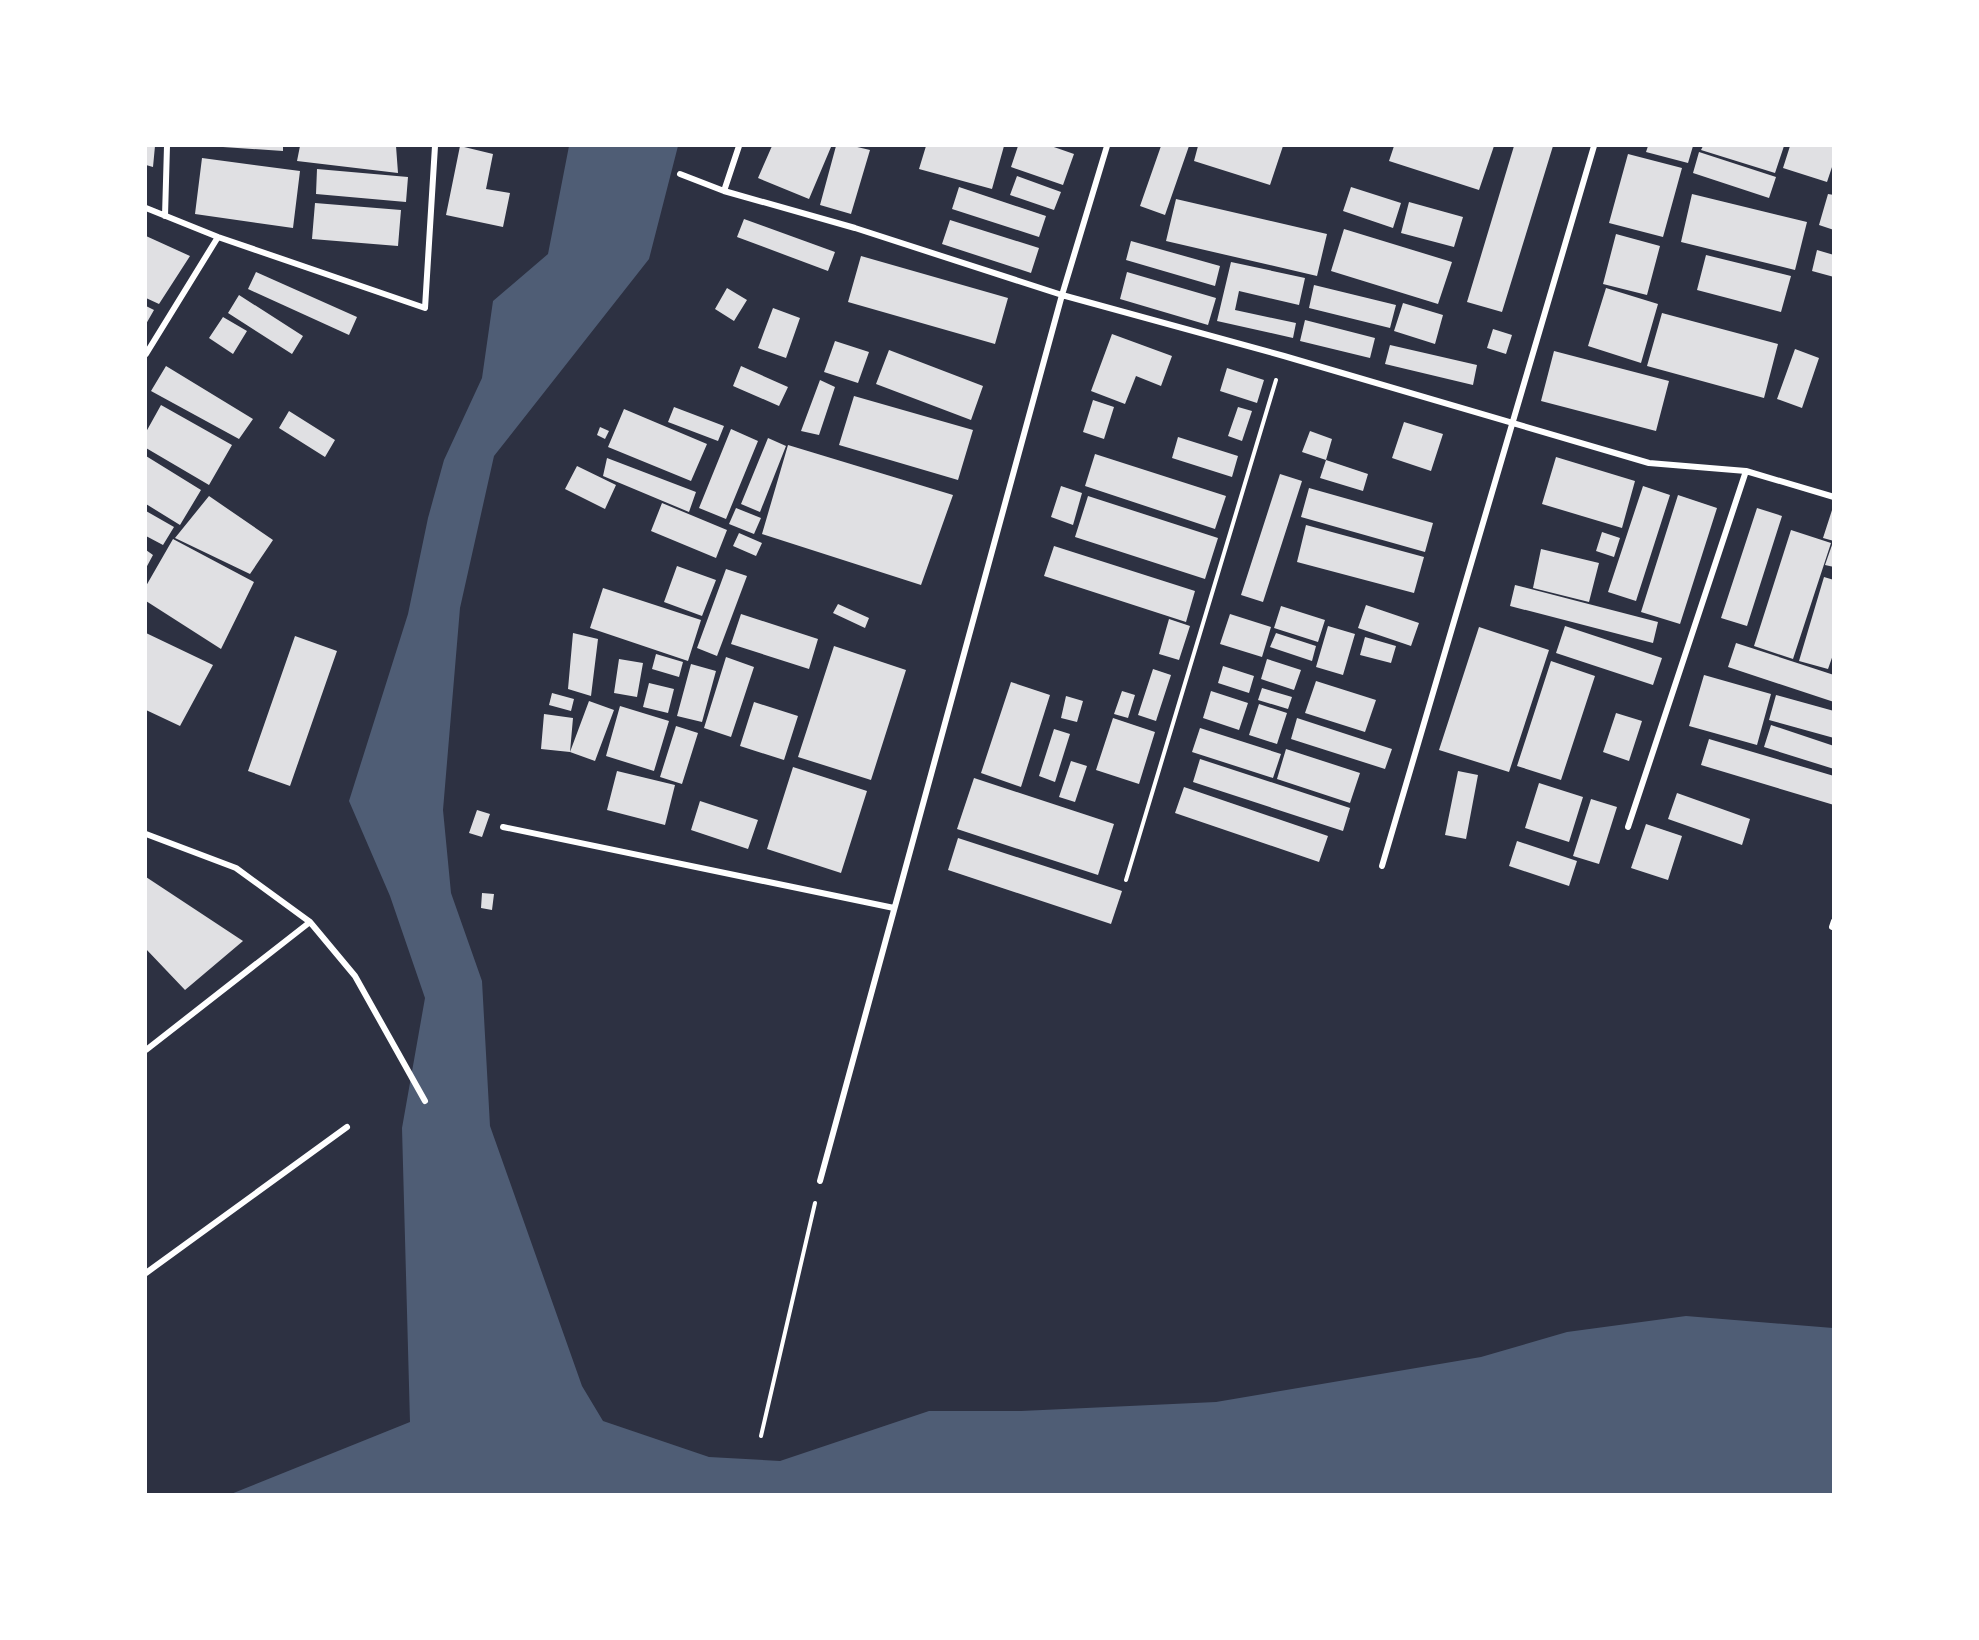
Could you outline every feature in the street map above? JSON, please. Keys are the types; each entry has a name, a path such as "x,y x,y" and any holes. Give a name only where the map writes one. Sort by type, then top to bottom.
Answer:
{"street":[{"path":"165,216 167,146"},
{"path":"146,208 218,237 424,308 435,146"},
{"path":"724,191 739,146"},
{"path":"820,1181 1062,295 1107,146"},
{"path":"1382,866 1594,146"},
{"path":"680,174 724,191 855,228 1062,295 1649,463 1746,471 1833,497"},
{"path":"146,354 218,237"},
{"path":"1628,827 1746,471"},
{"path":"503,827 894,908"},
{"path":"146,834 236,868 310,922 355,976 425,1101"},
{"path":"146,1050 310,922"},
{"path":"146,1274 347,1127"}],"path":[{"path":"1126,880 1284,357"},
{"path":"761,1436 820,1181"}],"water":[{"path":"569,146 678,146 649,259 494,456 460,608 443,810 451,893 482,981 490,1126 582,1386 603,1421 709,1457 780,1461 929,1411 1021,1411 1216,1402 1481,1357 1567,1332 1686,1316 1833,1328 1833,1494 231,1494 410,1422 402,1128 425,998 390,896 349,801 408,614 428,518 444,460 482,378 493,301 548,254"}],"building":[{"path":"146,146 155,146 153,167 146,165"},
{"path":"283,146 283,151 223,147"},
{"path":"300,146 396,146 398,173 297,161"},
{"path":"460,146 493,154 486,189 510,193 503,227 446,215"},
{"path":"772,146 831,147 809,199 758,178"},
{"path":"836,146 853,146 870,150 851,214 820,205"},
{"path":"926,146 1004,146 992,189 919,169"},
{"path":"1018,146 1051,146 1074,154 1063,185 1011,167"},
{"path":"1161,146 1189,146 1165,215 1140,206"},
{"path":"1198,146 1283,146 1270,185 1194,161"},
{"path":"1394,146 1494,146 1479,190 1389,161"},
{"path":"1514,146 1553,146 1502,312 1467,302"},
{"path":"1648,146 1693,146 1688,163 1646,152"},
{"path":"1703,146 1784,146 1775,173 1701,150"},
{"path":"1790,146 1834,146 1834,161 1827,182 1783,168"},
{"path":"1699,152 1776,177 1769,198 1693,173"},
{"path":"1628,154 1682,168 1663,237 1609,223"},
{"path":"202,158 300,171 293,228 195,214"},
{"path":"317,169 408,177 406,202 316,194"},
{"path":"1017,176 1061,192 1054,210 1010,195"},
{"path":"959,187 1046,216 1039,237 952,209"},
{"path":"1351,187 1401,203 1393,228 1343,211"},
{"path":"1692,194 1807,222 1795,270 1681,242"},
{"path":"1828,194 1834,195 1834,230 1819,225"},
{"path":"1176,199 1327,234 1317,276 1166,241"},
{"path":"1409,202 1463,217 1454,247 1401,233"},
{"path":"315,203 401,210 398,246 312,239"},
{"path":"744,219 835,252 828,271 737,237"},
{"path":"950,220 1039,248 1031,273 942,244"},
{"path":"1344,229 1452,262 1438,304 1331,271"},
{"path":"1616,234 1660,246 1647,295 1603,284"},
{"path":"146,236 190,256 159,304 146,298"},
{"path":"1131,241 1220,266 1215,286 1126,260"},
{"path":"1817,250 1834,255 1834,277 1812,271"},
{"path":"1706,255 1791,276 1781,312 1697,290"},
{"path":"861,256 1008,298 995,344 848,302"},
{"path":"1231,262 1305,278 1299,305 1239,291 1235,310 1296,323 1293,338 1217,321"},
{"path":"256,272 357,317 349,335 248,289"},
{"path":"1127,272 1216,298 1208,325 1120,299"},
{"path":"1314,285 1396,305 1390,328 1309,308"},
{"path":"727,288 747,300 734,321 715,309"},
{"path":"1606,288 1658,304 1641,363 1588,346"},
{"path":"239,295 303,336 292,354 228,313"},
{"path":"1403,303 1443,315 1435,344 1394,331"},
{"path":"146,306 154,310 146,324"},
{"path":"773,308 800,318 786,358 758,348"},
{"path":"1662,313 1778,344 1764,398 1647,366"},
{"path":"223,317 247,331 233,354 209,338"},
{"path":"1305,320 1375,338 1370,358 1300,341"},
{"path":"1493,329 1512,335 1506,354 1487,348"},
{"path":"1112,334 1172,356 1161,386 1136,376 1125,404 1091,391"},
{"path":"835,341 869,352 858,383 824,372"},
{"path":"1390,345 1477,365 1473,385 1385,364"},
{"path":"1795,349 1819,358 1802,408 1777,399"},
{"path":"889,350 983,386 971,420 876,384"},
{"path":"1554,351 1669,381 1656,431 1541,401"},
{"path":"166,366 253,419 239,439 151,391"},
{"path":"741,366 788,387 779,406 733,386"},
{"path":"1227,368 1264,380 1257,403 1220,391"},
{"path":"820,380 835,387 819,435 801,431"},
{"path":"854,396 973,430 958,480 839,445"},
{"path":"1093,400 1114,407 1104,439 1083,432"},
{"path":"161,405 232,445 209,485 146,448 146,432"},
{"path":"674,407 724,426 718,441 668,422"},
{"path":"1238,407 1252,411 1242,441 1228,436"},
{"path":"624,409 707,444 691,481 608,447"},
{"path":"289,411 335,440 325,457 279,428"},
{"path":"1404,422 1443,434 1431,471 1392,458"},
{"path":"600,427 609,431 605,439 597,435"},
{"path":"731,429 758,441 726,519 699,508"},
{"path":"1310,431 1332,439 1326,460 1302,452"},
{"path":"1178,437 1238,456 1232,477 1172,458"},
{"path":"768,438 786,446 760,512 741,504"},
{"path":"788,445 953,495 921,585 762,534"},
{"path":"1095,454 1226,496 1215,529 1085,486"},
{"path":"146,456 201,490 180,525 146,504"},
{"path":"1556,457 1635,481 1622,528 1542,504"},
{"path":"607,458 696,492 689,512 603,476"},
{"path":"1326,460 1368,474 1363,491 1320,478"},
{"path":"577,466 616,485 605,509 565,489"},
{"path":"1280,474 1302,481 1263,602 1241,595"},
{"path":"1061,486 1082,493 1073,525 1051,517"},
{"path":"1643,486 1670,495 1636,601 1608,592"},
{"path":"1309,488 1433,523 1425,552 1301,517"},
{"path":"1678,495 1717,508 1680,624 1641,612"},
{"path":"209,496 273,540 250,574 175,538"},
{"path":"1088,496 1218,538 1205,579 1075,537"},
{"path":"662,503 727,530 716,558 651,531"},
{"path":"1834,507 1834,541 1823,538"},
{"path":"736,508 761,518 754,534 729,524"},
{"path":"1757,508 1782,516 1747,626 1721,618"},
{"path":"146,511 174,527 163,545 146,536"},
{"path":"1306,525 1424,557 1414,593 1297,562"},
{"path":"1791,530 1831,543 1793,659 1754,646"},
{"path":"1602,532 1620,538 1614,557 1596,551"},
{"path":"739,533 762,543 756,556 733,546"},
{"path":"173,539 254,582 221,649 146,601 146,586"},
{"path":"1832,545 1834,546 1834,567 1825,565"},
{"path":"1054,546 1195,591 1186,622 1044,576"},
{"path":"1541,549 1599,563 1589,602 1533,588"},
{"path":"146,550 153,555 146,568"},
{"path":"677,566 716,580 702,616 664,602"},
{"path":"726,569 747,576 717,656 697,648"},
{"path":"1824,577 1834,580 1834,652 1828,669 1799,661"},
{"path":"1515,585 1658,622 1653,643 1510,606"},
{"path":"603,588 701,620 688,661 590,628"},
{"path":"838,604 869,618 865,628 833,613"},
{"path":"1366,605 1419,623 1411,646 1358,628"},
{"path":"1281,606 1325,620 1318,642 1274,628"},
{"path":"741,614 818,639 809,669 731,644"},
{"path":"1230,614 1271,627 1262,657 1220,644"},
{"path":"1169,619 1190,626 1179,660 1159,654"},
{"path":"1328,626 1355,634 1343,675 1316,667"},
{"path":"1565,626 1662,658 1653,685 1556,653"},
{"path":"1479,627 1549,650 1509,772 1439,750"},
{"path":"146,633 213,665 180,726 146,710"},
{"path":"573,633 598,639 591,696 568,689"},
{"path":"1276,633 1316,646 1312,661 1270,647"},
{"path":"295,636 337,651 290,786 248,771"},
{"path":"1365,637 1396,646 1391,663 1360,655"},
{"path":"1736,643 1834,675 1834,702 1728,667"},
{"path":"834,646 906,670 871,780 798,757"},
{"path":"656,654 683,662 679,677 652,669"},
{"path":"726,657 754,667 731,737 704,728"},
{"path":"619,659 643,663 637,697 614,693"},
{"path":"1267,659 1301,670 1294,690 1261,679"},
{"path":"1551,661 1595,676 1561,780 1517,766"},
{"path":"691,664 716,671 702,722 677,716"},
{"path":"1223,666 1254,676 1249,693 1218,683"},
{"path":"1153,669 1171,675 1156,721 1138,715"},
{"path":"1704,675 1771,694 1757,745 1689,726"},
{"path":"1316,681 1376,700 1365,732 1305,713"},
{"path":"1011,682 1050,695 1021,787 981,773"},
{"path":"649,683 674,689 668,713 643,707"},
{"path":"1262,688 1292,697 1288,709 1258,700"},
{"path":"1122,691 1135,695 1128,718 1114,714"},
{"path":"1211,691 1248,703 1239,730 1203,718"},
{"path":"552,693 574,699 571,711 549,705"},
{"path":"1776,695 1834,711 1834,738 1769,720"},
{"path":"1066,696 1083,701 1077,722 1061,718"},
{"path":"589,701 614,710 595,761 570,752"},
{"path":"754,702 798,716 784,760 740,746"},
{"path":"1259,704 1287,713 1277,744 1249,735"},
{"path":"620,706 669,721 654,771 606,756"},
{"path":"1616,713 1642,721 1629,761 1603,752"},
{"path":"544,714 573,718 570,752 541,749"},
{"path":"1113,718 1155,732 1139,784 1096,770"},
{"path":"1297,718 1392,749 1385,769 1291,739"},
{"path":"1771,725 1834,746 1834,769 1764,747"},
{"path":"676,726 698,733 682,784 660,777"},
{"path":"1200,728 1281,754 1273,778 1192,752"},
{"path":"1054,729 1070,734 1055,782 1039,776"},
{"path":"1709,739 1834,776 1834,805 1701,765"},
{"path":"1286,749 1360,773 1350,803 1277,779"},
{"path":"1200,759 1350,808 1343,831 1193,782"},
{"path":"1071,761 1087,766 1075,802 1059,797"},
{"path":"793,767 867,791 841,873 767,849"},
{"path":"617,771 675,785 665,825 607,810"},
{"path":"1458,771 1478,775 1466,839 1445,835"},
{"path":"974,778 1114,824 1098,875 957,829"},
{"path":"1539,783 1583,797 1569,842 1525,828"},
{"path":"1184,787 1328,836 1319,862 1175,813"},
{"path":"1677,793 1750,819 1742,845 1668,819"},
{"path":"1591,799 1617,807 1599,864 1573,856"},
{"path":"700,801 758,820 748,849 691,830"},
{"path":"477,810 490,814 482,837 469,833"},
{"path":"1646,824 1682,836 1668,880 1631,868"},
{"path":"958,838 1122,891 1111,924 948,870"},
{"path":"1517,841 1577,861 1569,886 1509,866"},
{"path":"146,877 243,941 185,990 146,949"},
{"path":"482,893 494,894 492,910 481,908"}]}
